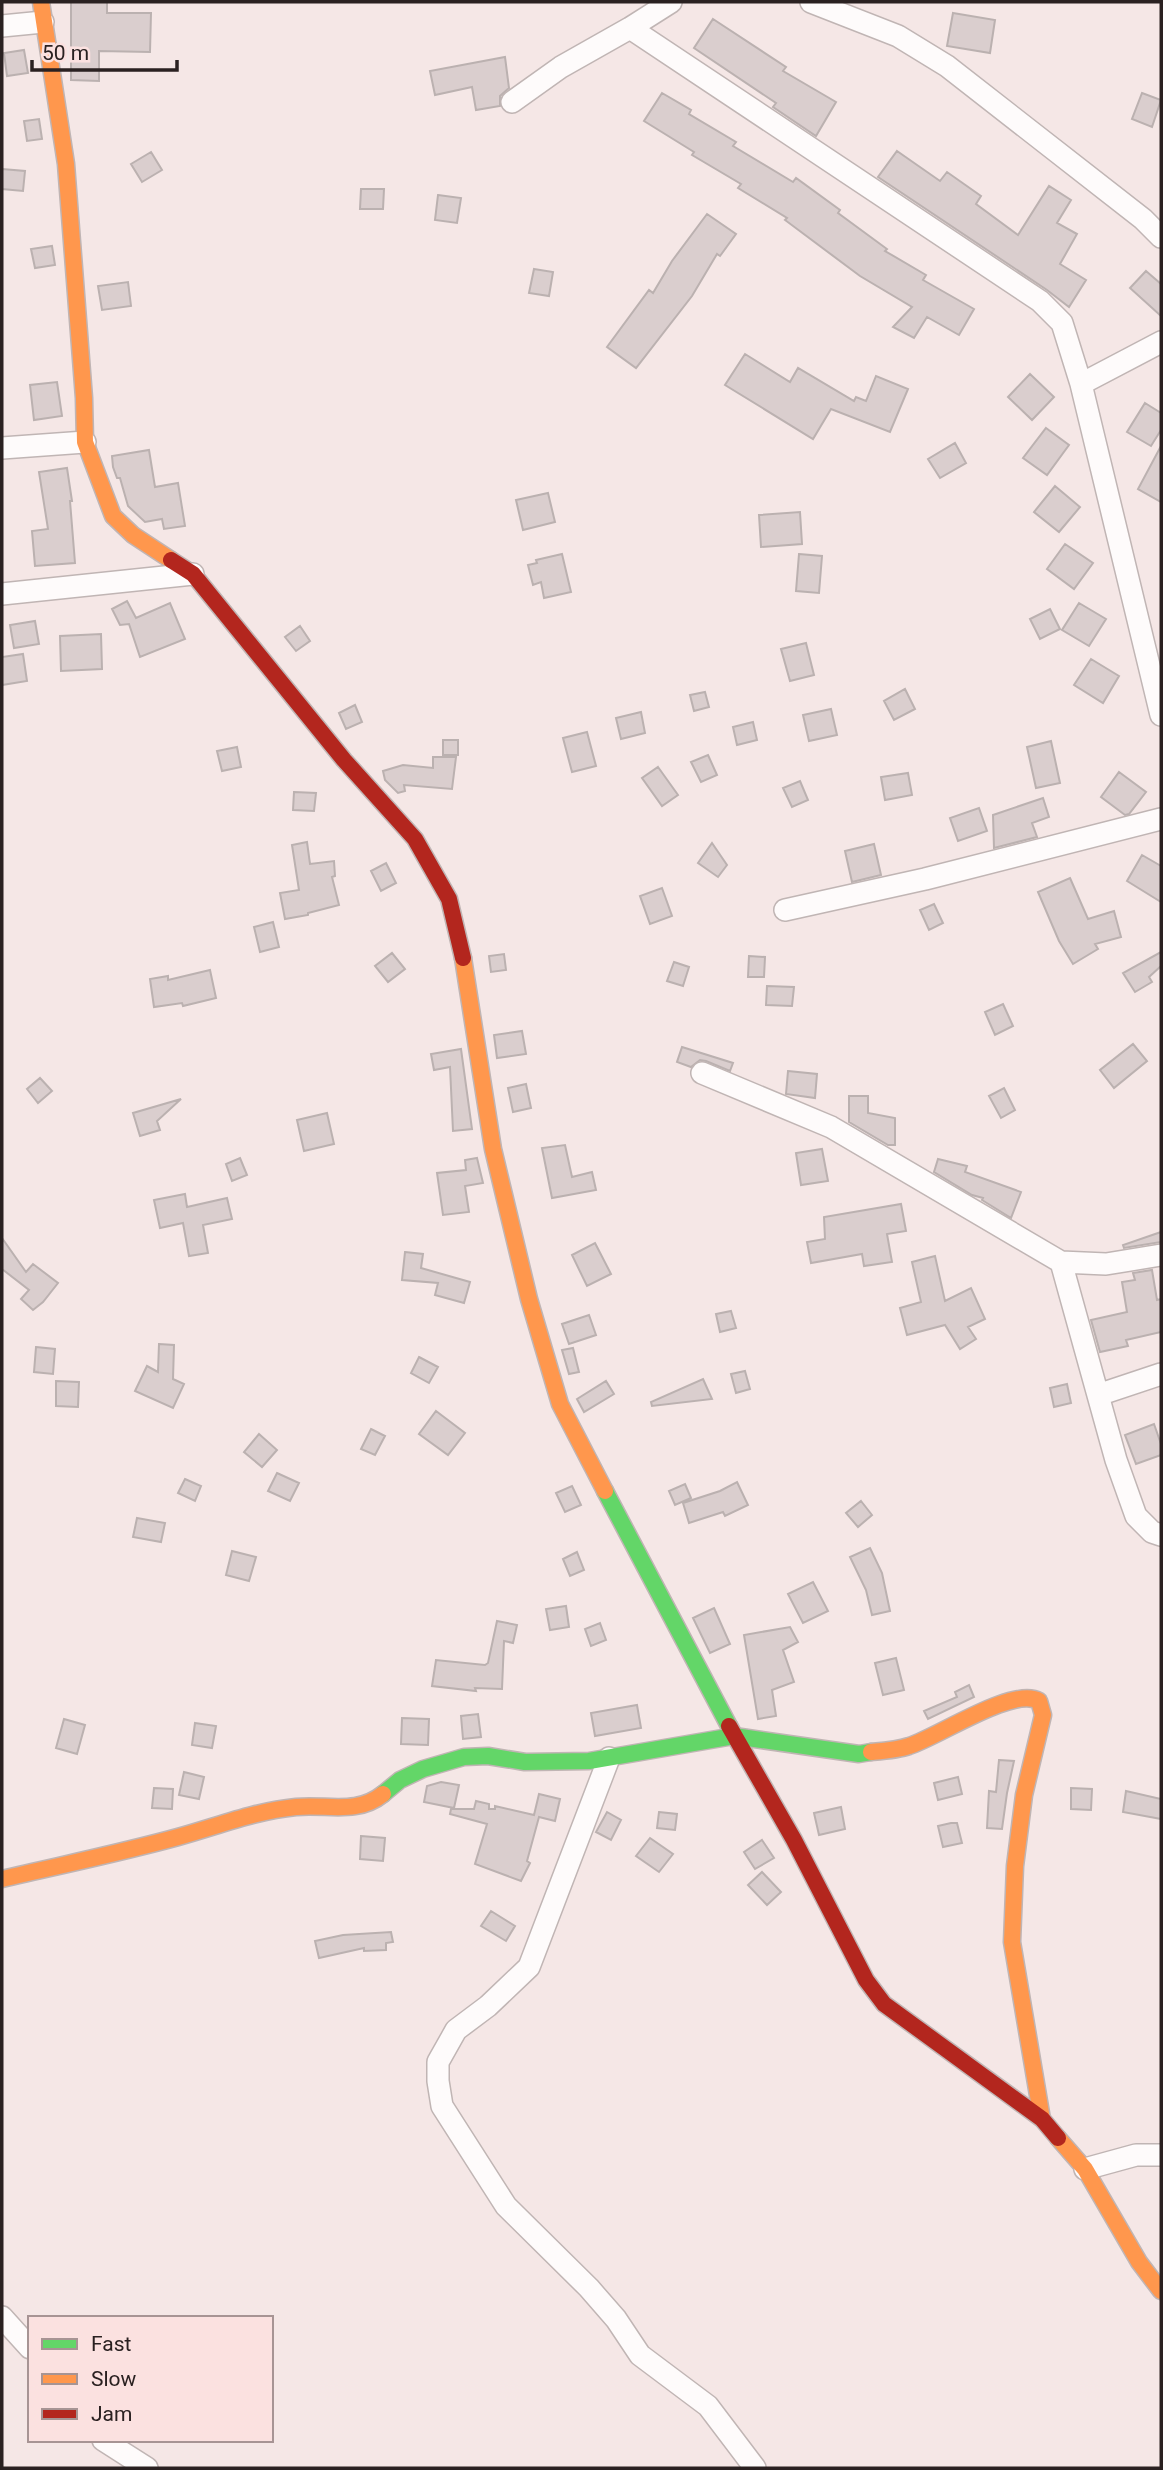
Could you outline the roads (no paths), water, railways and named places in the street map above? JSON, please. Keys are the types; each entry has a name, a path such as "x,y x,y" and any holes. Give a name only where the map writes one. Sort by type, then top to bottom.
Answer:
{"street":[{"path":"512,102 561,67 630,29 671,2"},
{"path":"811,2 898,36 947,66 1143,219 1161,237"},
{"path":"2,26 42,12 66,164 85,442 113,516 133,535 193,574 344,760 415,839 449,899 468,977 493,1149 529,1299 560,1404 866,1980 884,2004 1042,2119 1085,2169 1139,2262 1161,2291"},
{"path":"630,29 1040,301 1062,323 1081,384 1161,715"},
{"path":"1081,384 1161,342"},
{"path":"2,448 85,442"},
{"path":"2,594 193,574"},
{"path":"785,910 1161,819"},
{"path":"702,1073 831,1127 1061,1262 1106,1264 1161,1255"},
{"path":"1061,1262 1115,1460 1136,1516 1152,1532 1161,1535"},
{"path":"1098,1395 1161,1374"},
{"path":"2,1879 178,1837 249,1815 297,1807 359,1807 373,1802 400,1780 464,1758 488,1756 525,1762 589,1761 734,1736 859,1754 908,1748 1011,1699 1032,1697 1039,1701 1044,1715 1024,1795 1015,1866 1012,1942 1042,2119"},
{"path":"609,1758 529,1967 488,2006 457,2030 438,2062 442,2106 506,2206 589,2288 616,2319 640,2355 708,2406 755,2468"},
{"path":"1085,2169 1136,2155 1161,2155"},
{"path":"2,2317 28,2346"},
{"path":"106,2442 147,2468"}]}
